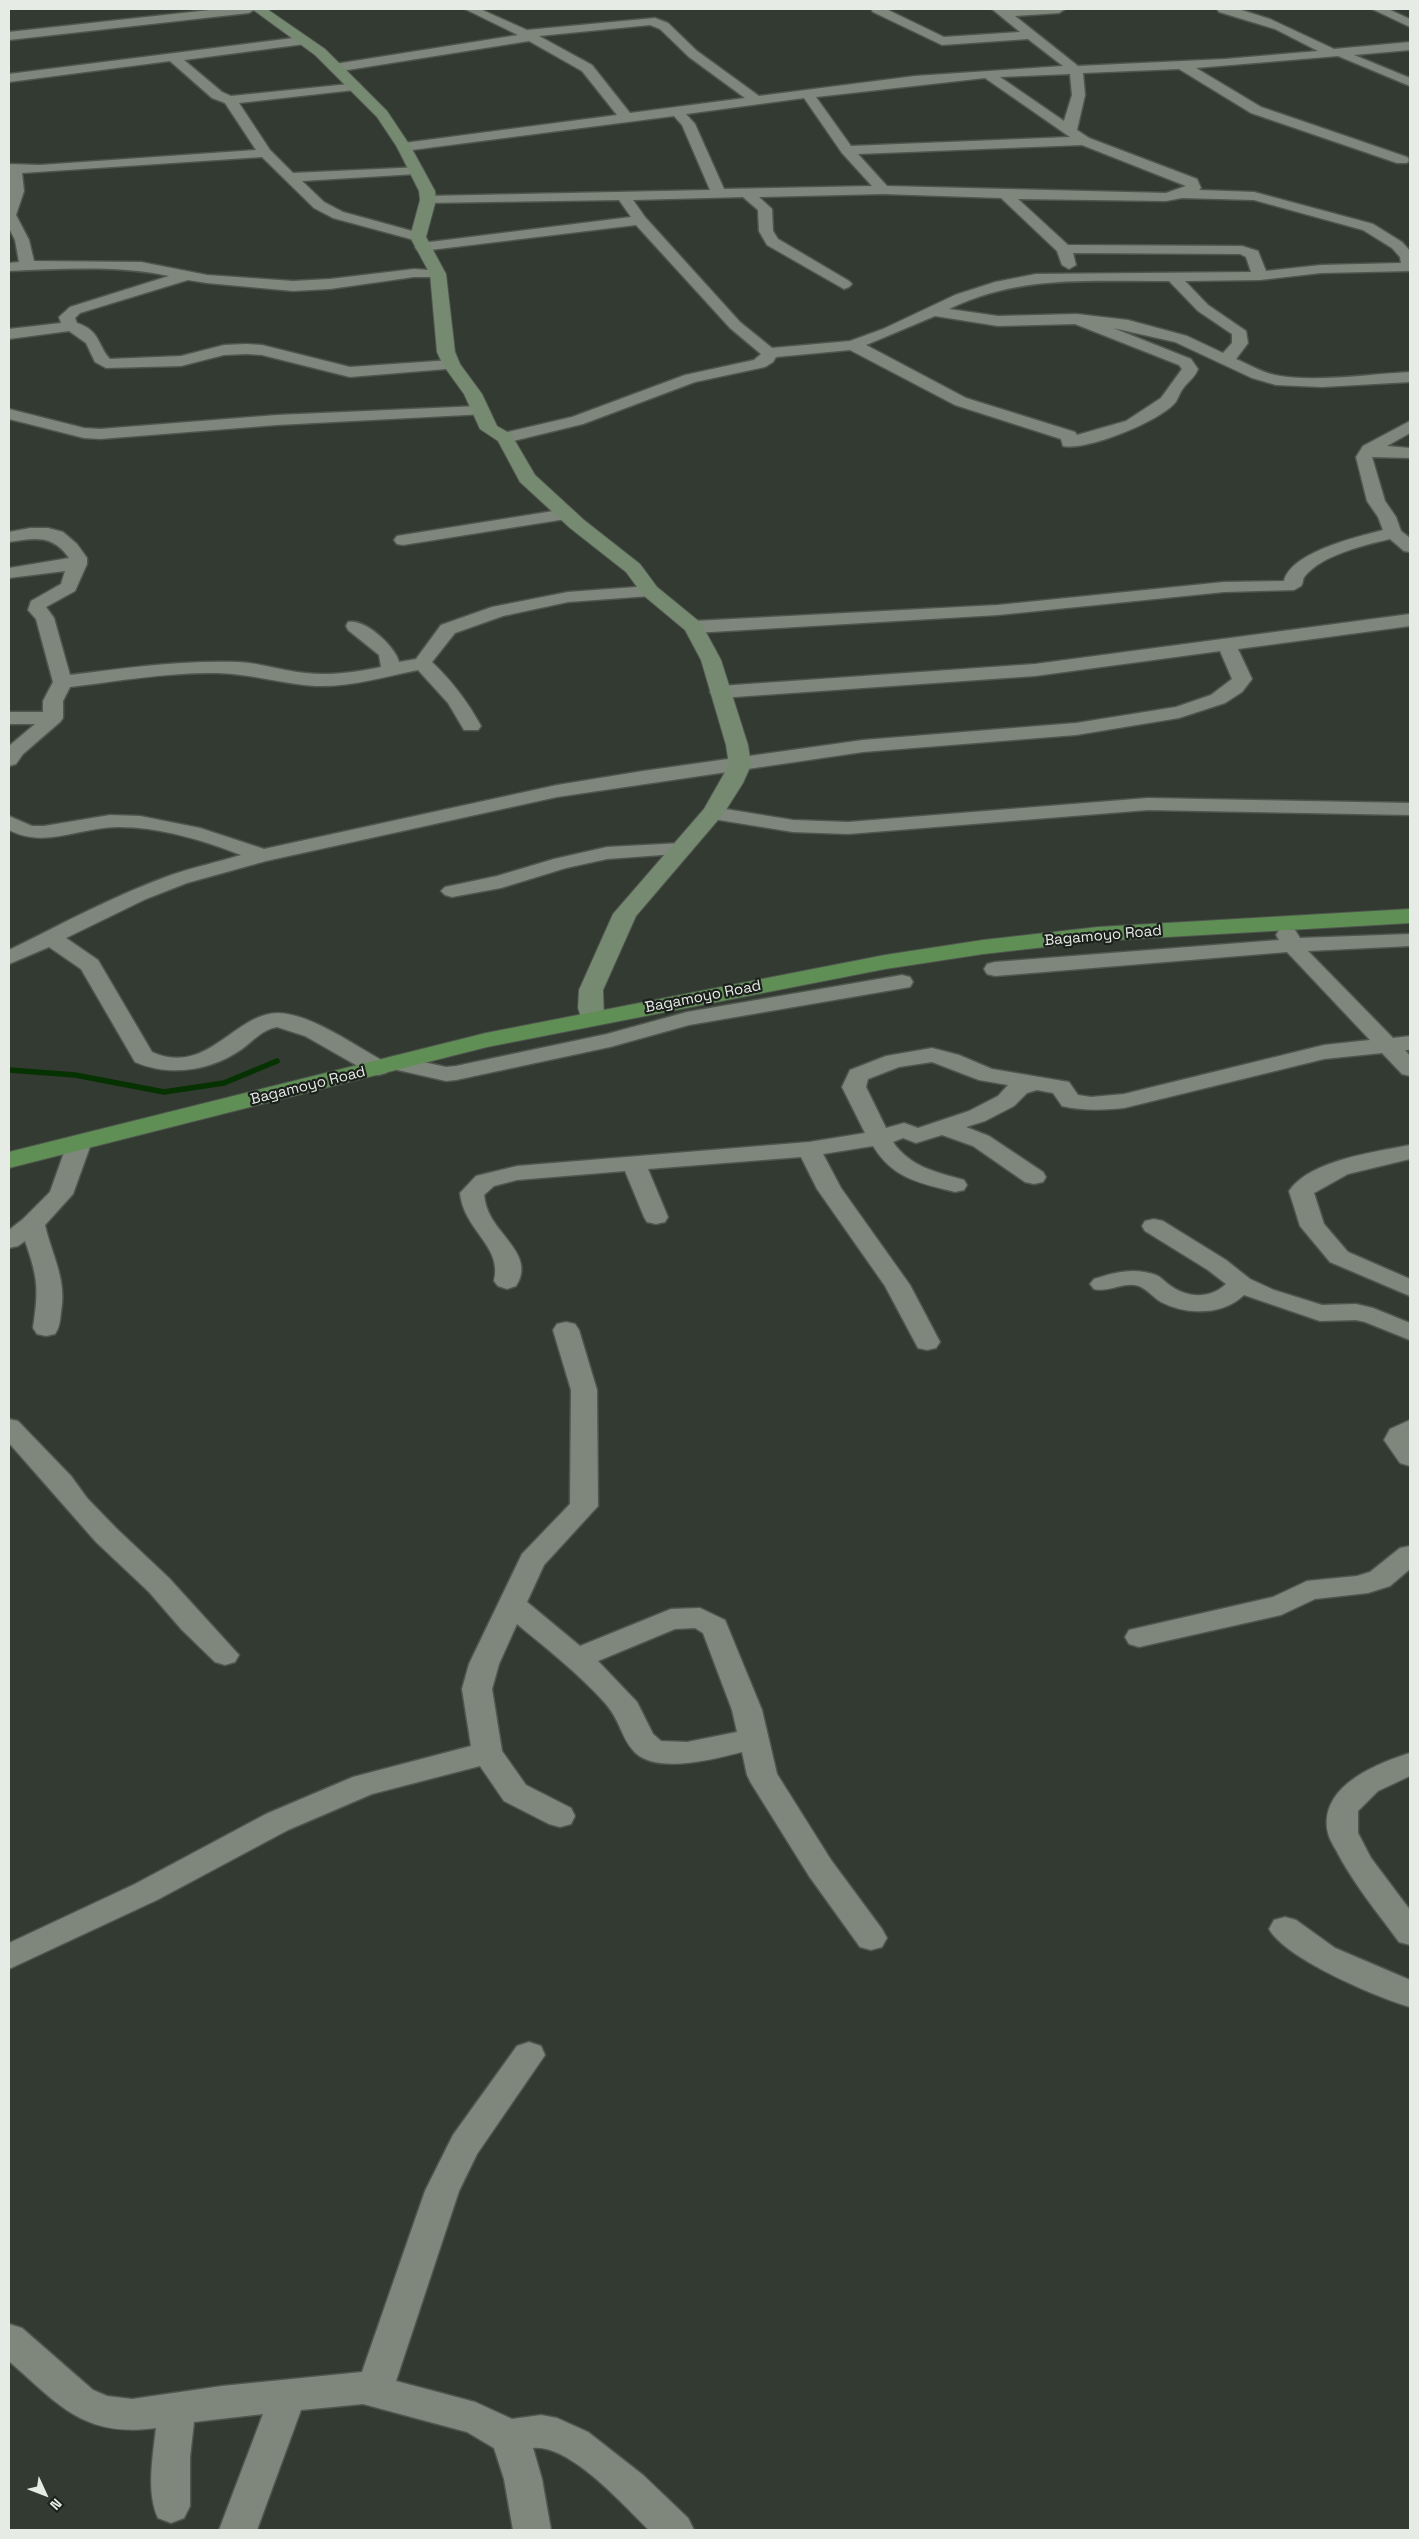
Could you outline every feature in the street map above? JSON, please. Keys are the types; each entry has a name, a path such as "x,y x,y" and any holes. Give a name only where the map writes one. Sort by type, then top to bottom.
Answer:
{"highway":[{"name":"Bagamoyo Road","path":"9,1160 79,1144 486,1040 592,1018 680,1011 884,962 983,947 1098,934 1410,916"}],"street":[{"path":"9,36 52,37 129,23 249,9"},
{"path":"259,9 320,52 382,114 404,147 427,191 428,200 420,242 438,274 442,329 446,352 452,365 473,394 479,411 489,429 505,438 527,478 566,514 633,568 650,590 694,627 711,660 737,745 740,765 732,783 713,813 625,914 591,990 590,1008 592,1018"},
{"path":"471,9 528,36 587,68 626,117"},
{"path":"876,9 942,42 1031,35"},
{"path":"1001,11 1059,9"},
{"path":"1223,9 1249,14 1278,25 1337,54 1410,82"},
{"path":"1378,9 1410,23"},
{"path":"1001,11 1076,70 1081,85 1070,116 1070,130"},
{"path":"102,12 115,20 129,23"},
{"path":"335,68 528,36 651,21 664,26 693,54 757,101"},
{"path":"9,78 301,40"},
{"path":"404,147 676,110 988,74 1182,66 1337,54 1410,46"},
{"path":"173,56 217,95 230,100 354,86"},
{"path":"62,58 70,70"},
{"path":"1182,66 1256,110 1402,160"},
{"path":"988,74 1084,141 1192,182 1194,188 1182,194"},
{"path":"807,94 847,150 884,190"},
{"path":"230,100 265,153 319,204 338,215 420,242 640,220"},
{"path":"676,110 688,124 719,194"},
{"path":"847,150 1084,141"},
{"path":"9,168 40,169 265,153"},
{"path":"9,168 15,173 16,191 9,215 22,240 26,265"},
{"path":"291,177 416,170"},
{"path":"428,200 884,190 1148,197 1182,194 1254,196 1368,227 1397,245 1407,256 1410,267 1321,269 1260,276 1073,276 1036,278 1000,285 960,298 852,345 769,354 735,325 640,220 623,196"},
{"path":"746,193 765,209 766,231 772,242 844,284"},
{"path":"1005,194 1064,250 1073,276"},
{"path":"1064,250 1242,250 1253,254 1260,276"},
{"path":"9,267 26,265 114,264 158,268 187,276 294,286 330,284 414,273 438,274"},
{"path":"70,326 67,317 75,310 187,276"},
{"path":"1173,277 1203,308 1242,336 1241,343 1226,359"},
{"path":"933,311 998,321 1078,319 1148,330 1180,339 1258,375 1276,380 1330,382 1410,377"},
{"path":"852,345 879,356 932,388 960,402 1069,436 1069,442 1098,436 1132,424 1168,400 1176,386 1187,378 1190,368 1186,362 1078,319"},
{"path":"9,334 70,326 86,334 93,341 101,359 106,363 181,361 224,350 246,348 262,350 350,372 452,365"},
{"path":"505,438 577,421 699,376 759,364 767,360 769,354"},
{"path":"9,414 84,433 100,434 277,420 479,411"},
{"path":"1410,426 1369,450 1364,458 1376,501 1387,517 1393,533 1410,547"},
{"path":"1369,450 1410,453"},
{"path":"403,540 566,514"},
{"path":"9,537 46,533 59,536 67,542 78,558 78,564 69,587 37,605 37,610 46,618 48,635 63,682 53,701 53,718 16,750 9,760"},
{"path":"694,627 1016,609 1224,587 1288,586 1295,582 1294,577 1298,572 1322,557 1340,548 1393,533"},
{"path":"9,573 78,564"},
{"path":"63,682 154,670 200,668 239,668 324,680 355,678 422,663 448,630 498,611 568,597 650,590"},
{"path":"720,692 1035,670 1228,646 1410,620"},
{"path":"355,626 388,653 391,669"},
{"path":"9,958 48,937 139,895 180,879 262,856 556,791 863,746 1076,729 1179,712 1218,699 1235,688 1242,679 1228,646"},
{"path":"422,663 446,686 463,708 471,726"},
{"path":"9,718 53,718"},
{"path":"713,813 793,826 848,828 1148,804 1283,805 1410,810"},
{"path":"9,822 33,832 49,832 101,822 118,821 171,826 191,830 262,856"},
{"path":"452,891 501,882 561,863 607,853 682,849"},
{"path":"1281,924 1301,956 1410,1069"},
{"path":"48,937 90,964 143,1057 155,1064 165,1065 186,1062 228,1048 259,1024 277,1020 292,1024 387,1066 446,1074 456,1073 623,1037 680,1011 902,982"},
{"path":"995,969 1294,945 1410,940"},
{"path":"955,1185 936,1180 899,1164 886,1149 864,1111 854,1088 858,1075 894,1061 932,1055 951,1060 987,1076 1061,1087 1070,1101 1091,1104 1124,1101 1324,1052 1410,1044"},
{"path":"507,1282 510,1274 508,1256 480,1219 474,1207 472,1193 485,1181 516,1173 809,1149 881,1138 904,1130 916,1136 977,1116 1006,1101 1019,1088 1032,1084"},
{"path":"942,1127 981,1141 1034,1177"},
{"path":"9,1241 32,1224 61,1194 79,1144"},
{"path":"809,1149 829,1188 897,1285 927,1342"},
{"path":"1410,1152 1337,1168 1301,1191 1312,1226 1339,1257 1410,1288"},
{"path":"634,1164 656,1217"},
{"path":"32,1224 36,1242 50,1280 52,1302 46,1328"},
{"path":"1154,1226 1217,1265 1241,1284 1265,1295 1320,1313 1356,1312 1373,1316 1410,1332"},
{"path":"1103,1284 1125,1277 1150,1281 1161,1291 1187,1303 1206,1304 1220,1301 1231,1295 1241,1284"},
{"path":"560,1816 515,1792 487,1753 477,1688 484,1664 532,1561 584,1506 584,1390 566,1330"},
{"path":"9,1427 61,1482 77,1504 106,1535 159,1585 192,1624 225,1655"},
{"path":"1410,1429 1399,1435 1397,1440 1410,1457"},
{"path":"1139,1638 1281,1605 1307,1591 1321,1588 1358,1586 1380,1579 1410,1555"},
{"path":"511,1604 576,1659 628,1710 639,1739 649,1749 668,1753 719,1747 752,1738"},
{"path":"576,1659 671,1619 692,1618 708,1622 719,1634 747,1710 762,1775 820,1868 871,1938"},
{"path":"9,1957 146,1892 277,1822 364,1785 487,1753"},
{"path":"1410,1764 1367,1783 1343,1808 1343,1833 1359,1865 1410,1933"},
{"path":"1285,1929 1324,1957 1410,1994"},
{"path":"374,2391 442,2191 465,2145 529,2055"},
{"path":"9,2339 80,2401 103,2412 132,2415 363,2388 475,2418 507,2436 514,2447 523,2479 532,2530"},
{"path":"238,2530 249,2505 288,2396"},
{"path":"171,2506 172,2457 177,2410"},
{"path":"507,2436 542,2431 568,2438 594,2457 675,2530"}],"waterway":[{"path":"9,1070 75,1075 164,1092 224,1083 277,1061"}]}
